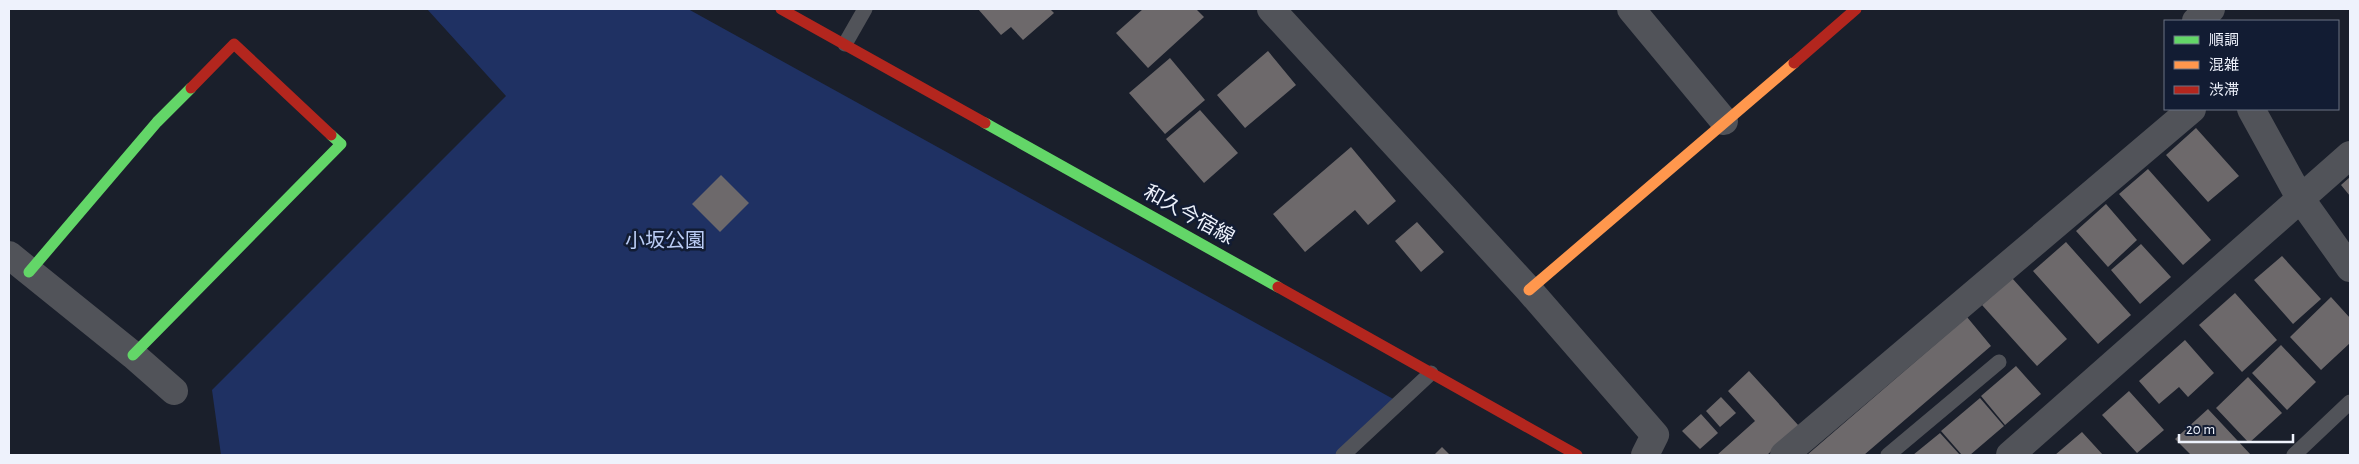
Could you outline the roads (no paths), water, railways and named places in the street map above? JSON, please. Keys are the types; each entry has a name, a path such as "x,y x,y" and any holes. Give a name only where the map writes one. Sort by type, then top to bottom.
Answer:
{"street":[{"name":"和久今宿線","path":"781,9 1577,455"},
{"path":"1271,9 1529,290 1655,435 1645,455"},
{"path":"1631,9 1724,121"},
{"path":"1529,290 1856,9"},
{"path":"2182,9 2195,20"},
{"path":"2197,20 2211,9"},
{"path":"30,272 157,122 234,44 341,144 133,355"},
{"path":"1784,455 2191,110"},
{"path":"2252,110 2300,198 2350,268"},
{"path":"2010,455 2350,155"},
{"path":"9,255 133,355 174,391"}],"lane":[{"path":"845,44 866,9"},
{"path":"1888,455 1999,362"},
{"path":"1343,455 1431,373"},
{"path":"2294,455 2350,402"}],"park label":[{"name":"小坂公園","path":"665,241"}]}
